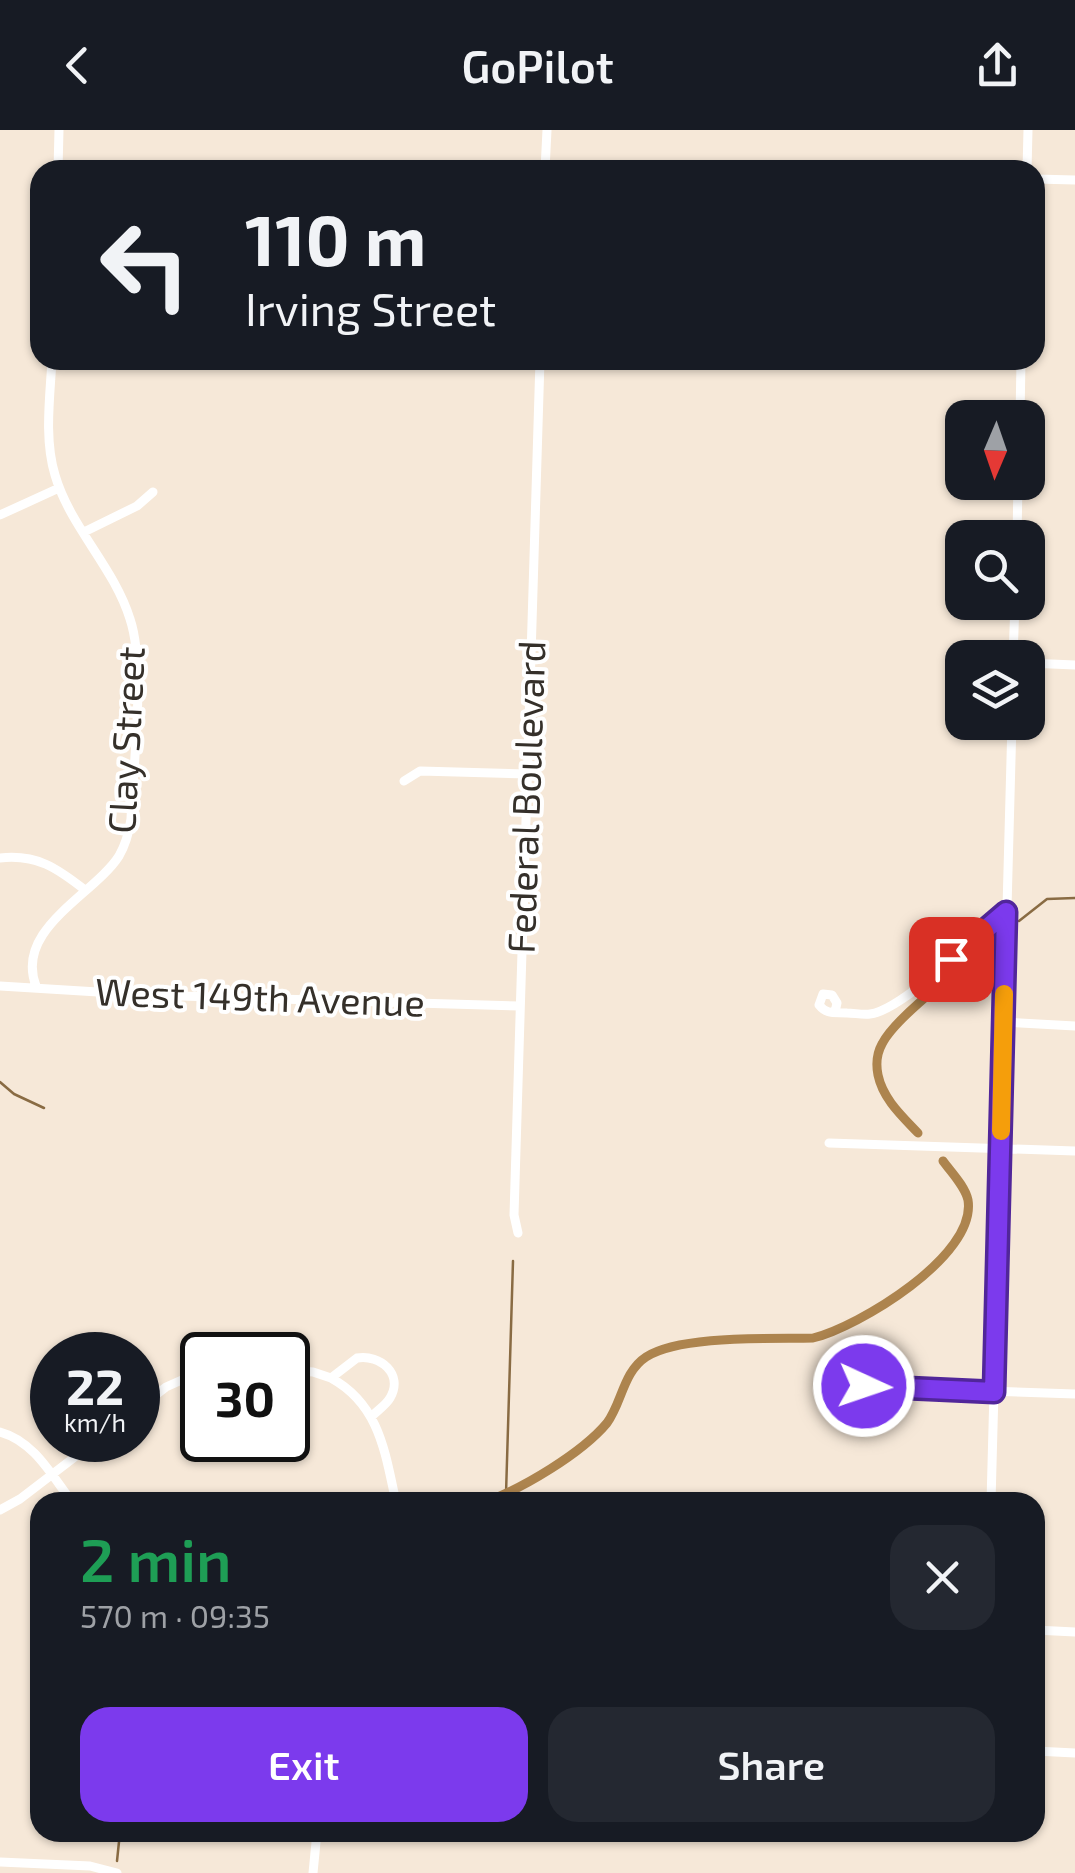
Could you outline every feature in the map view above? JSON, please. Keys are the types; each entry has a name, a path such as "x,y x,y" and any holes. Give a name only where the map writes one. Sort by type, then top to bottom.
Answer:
{"street":[{"path":"58,160 59,130"},
{"path":"546,160 547,130"},
{"path":"1026,160 1028,130"},
{"path":"1045,179 1075,180"},
{"name":"Clay Street","path":"36,986 34,961 40,940 58,916 118,857 130,830 136,658 130,616 59,488 49,446 52,370"},
{"name":"Federal Boulevard","path":"518,1234 514,1215 540,370"},
{"path":"1021,400 1022,370"},
{"path":"0,515 59,488"},
{"path":"84,532 136,506 153,492"},
{"path":"1045,664 1075,665"},
{"path":"990,1492 1011,740"},
{"path":"404,781 420,771 527,774"},
{"path":"0,858 42,861 85,890"},
{"path":"835,1012 870,1014 882,1010 1006,912"},
{"name":"West 149th Avenue","path":"0,986 120,994 520,1006"},
{"path":"1004,1022 1075,1026"},
{"path":"829,1143 1075,1152"},
{"path":"331,1378 357,1358 372,1357 386,1364 393,1376 392,1392 372,1416"},
{"path":"310,1372 331,1378 353,1392 372,1416 394,1492"},
{"path":"864,1386 1075,1394"},
{"path":"0,1432 22,1442 64,1492"},
{"path":"0,1510 20,1500 68,1462"},
{"path":"1045,1630 1075,1632"},
{"path":"1045,1752 1075,1753"},
{"path":"313,1873 316,1842"},
{"path":"0,1862 90,1866 117,1873"}],"waterway":[{"path":"1019,921 1047,899 1075,898"},
{"path":"918,1133 894,1107 880,1084 880,1048 918,1004 999,938"},
{"path":"0,1082 14,1094 44,1108"},
{"path":"507,1492 550,1469 596,1434 612,1415 632,1371 646,1357 703,1342 813,1338 857,1320 911,1286 954,1244 966,1222 968,1200 943,1161"},
{"path":"506,1492 513,1261"},
{"path":"117,1861 119,1842"}],"slow traffic":[{"path":"1001,1131 1004,994"}],"route":[{"path":"864,1386 994,1392 1006,912 951,959"}]}
